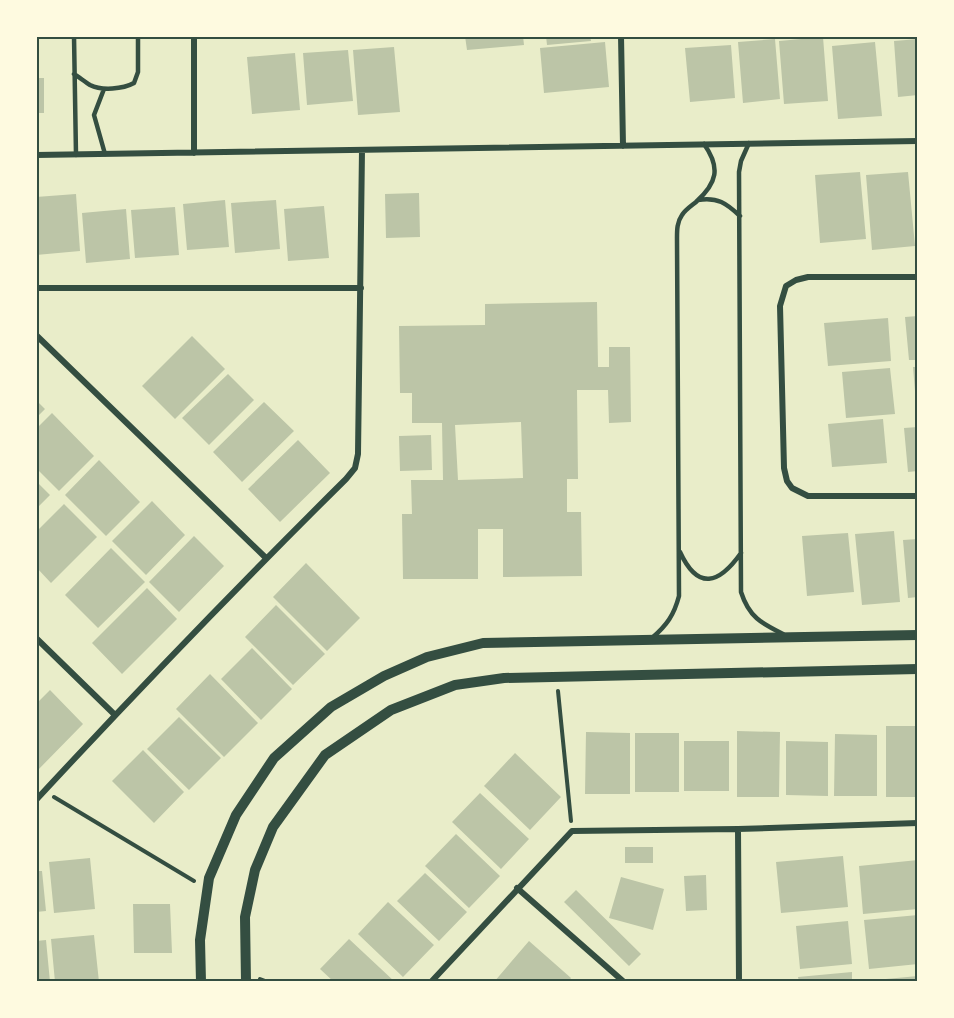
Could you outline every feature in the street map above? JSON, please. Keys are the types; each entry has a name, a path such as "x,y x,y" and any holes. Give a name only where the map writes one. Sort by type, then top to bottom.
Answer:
{"street":[{"path":"194,36 194,153"},
{"path":"621,36 623,146"},
{"path":"36,155 918,141"},
{"path":"36,800 115,715 355,468 358,454 362,150"},
{"path":"918,277 796,280 786,286 780,306 784,468 787,481 792,488 808,496 918,496"},
{"path":"36,288 361,288"},
{"path":"36,335 266,558"},
{"path":"201,982 200,940 209,878 236,815 274,758 332,707 384,676 427,657 483,643 918,635"},
{"path":"36,638 115,715"},
{"path":"246,982 245,917 255,870 273,827 325,755 391,710 455,685 504,678 918,669"},
{"path":"431,982 572,831 738,829 918,823"},
{"path":"738,829 739,982"},
{"path":"517,888 624,982"}],"lane":[{"path":"74,36 76,155"},
{"path":"74,74 92,86 104,88 129,86 134,83 138,72 138,36"},
{"path":"104,88 94,115 105,154"},
{"path":"749,143 739,171 741,592 753,616 789,637"},
{"path":"650,640 666,626 679,596 677,238 682,215 713,181 714,160 704,144"},
{"path":"698,200 717,199 725,202 740,216"},
{"path":"679,550 691,572 708,579 729,569 741,554"}],"path":[{"path":"556,677 572,831"},
{"path":"44,792 208,889"}],"building":[{"path":"465,36 523,36 524,45 467,50"},
{"path":"546,36 590,36 591,41 547,45"},
{"path":"823,37 828,101 784,104 779,41"},
{"path":"775,39 780,99 743,103 738,42"},
{"path":"918,39 918,95 898,97 894,41"},
{"path":"605,42 609,87 544,93 540,48"},
{"path":"875,42 882,116 838,119 832,46"},
{"path":"731,45 735,98 690,102 685,48"},
{"path":"394,47 400,112 358,115 353,50"},
{"path":"348,50 353,101 307,105 303,53"},
{"path":"295,53 300,110 252,114 247,57"},
{"path":"36,78 44,78 44,113 36,113"},
{"path":"860,172 866,239 820,243 815,175"},
{"path":"908,172 915,246 872,250 866,175"},
{"path":"419,193 420,237 386,238 385,194"},
{"path":"76,194 80,251 36,255 36,197"},
{"path":"225,200 229,247 187,250 183,204"},
{"path":"276,200 280,249 235,253 231,203"},
{"path":"324,206 329,258 288,261 284,209"},
{"path":"175,207 179,255 135,258 131,210"},
{"path":"126,209 130,259 86,263 82,213"},
{"path":"597,302 598,367 609,367 609,347 630,347 631,422 609,423 608,390 577,390 578,479 567,479 567,512 581,512 582,576 503,577 503,529 478,529 478,579 403,579 402,514 412,514 411,480 443,480 442,423 412,423 412,393 400,393 399,326 485,325 485,304","holes":["521,422 523,478 458,480 455,425"]},
{"path":"918,316 918,360 909,360 905,317"},
{"path":"888,318 891,361 828,366 824,323"},
{"path":"192,336 225,369 175,419 142,386"},
{"path":"913,367 918,367 918,403 916,403"},
{"path":"890,368 895,414 846,418 842,372"},
{"path":"228,374 254,400 209,445 182,418"},
{"path":"36,400 45,409 36,418"},
{"path":"264,402 294,431 242,482 213,452"},
{"path":"52,413 94,456 59,491 36,468 36,429"},
{"path":"883,419 887,463 832,467 828,424"},
{"path":"918,427 918,471 908,472 904,428"},
{"path":"431,435 432,470 400,471 399,436"},
{"path":"298,440 330,473 280,522 248,489"},
{"path":"99,460 140,502 106,536 65,495"},
{"path":"36,481 50,495 36,509"},
{"path":"152,501 185,535 146,575 112,541"},
{"path":"64,504 97,537 51,583 36,567 36,532"},
{"path":"894,531 900,602 862,605 855,534"},
{"path":"848,533 854,592 807,596 802,536"},
{"path":"194,536 224,566 179,612 149,582"},
{"path":"918,539 918,597 908,598 903,540"},
{"path":"111,548 145,582 98,628 65,595"},
{"path":"306,563 360,618 327,651 273,597"},
{"path":"147,588 177,619 122,674 92,643"},
{"path":"276,605 325,654 293,685 245,637"},
{"path":"252,648 292,689 261,720 221,679"},
{"path":"210,674 258,723 224,757 176,709"},
{"path":"50,690 83,724 36,772 36,704"},
{"path":"179,717 221,758 189,790 147,749"},
{"path":"886,726 918,726 918,797 886,797"},
{"path":"737,731 780,732 779,797 737,797"},
{"path":"586,732 630,733 630,794 585,794"},
{"path":"635,733 679,733 679,792 635,792"},
{"path":"835,734 877,735 877,796 834,796"},
{"path":"684,741 729,741 729,791 684,791"},
{"path":"786,741 828,742 828,796 786,795"},
{"path":"143,750 184,792 154,823 112,781"},
{"path":"515,753 561,797 530,830 484,786"},
{"path":"480,793 529,839 501,869 452,822"},
{"path":"456,834 500,876 469,908 425,866"},
{"path":"625,847 653,847 653,863 625,863"},
{"path":"843,856 848,907 781,913 776,862"},
{"path":"90,858 95,909 54,913 49,862"},
{"path":"918,860 918,909 863,914 859,866"},
{"path":"36,871 42,871 46,911 36,912"},
{"path":"425,873 467,912 439,941 397,901"},
{"path":"706,875 707,910 686,911 684,876"},
{"path":"621,877 664,889 653,930 609,918"},
{"path":"576,890 641,954 629,966 564,902"},
{"path":"388,902 434,945 403,977 358,934"},
{"path":"133,904 170,904 172,953 134,953"},
{"path":"918,915 918,964 869,969 864,920"},
{"path":"848,921 852,964 800,969 796,926"},
{"path":"94,935 99,982 55,982 51,939"},
{"path":"349,939 395,982 334,982 320,969"},
{"path":"46,940 50,982 36,982 36,941"},
{"path":"529,941 571,978 568,982 494,982"},
{"path":"852,972 852,982 799,982 798,977"},
{"path":"918,976 918,982 875,982 875,980"}]}
